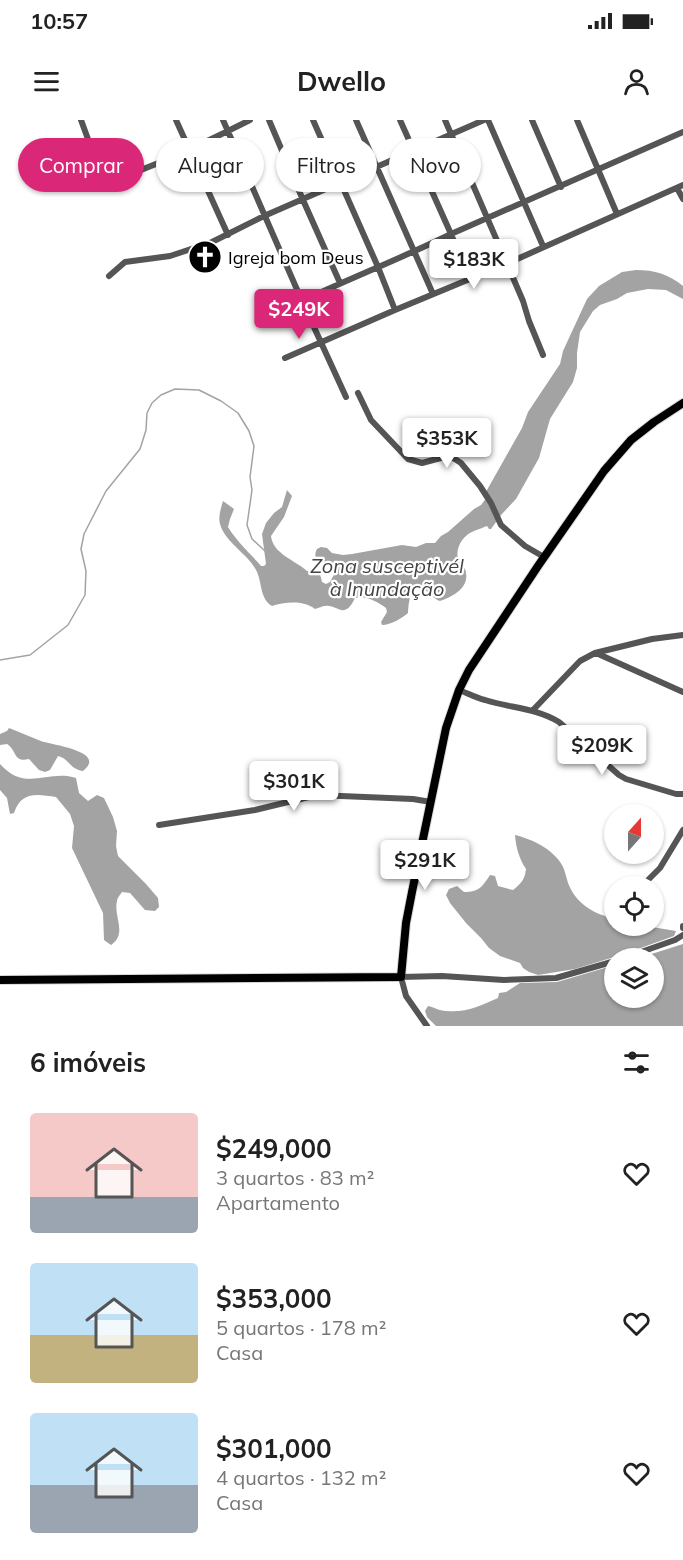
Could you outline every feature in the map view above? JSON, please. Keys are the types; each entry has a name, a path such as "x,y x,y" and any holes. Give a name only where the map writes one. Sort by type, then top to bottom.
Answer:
{"main road":[{"path":"0,980 401,977 406,923 446,729 459,690 469,670 604,471 631,441 683,403"}],"street":[{"path":"81,120 104,183 156,164"},
{"path":"176,120 184,138"},
{"path":"223,120 346,397"},
{"path":"214,138 250,120"},
{"path":"269,120 340,283"},
{"path":"314,120 322,138"},
{"path":"356,120 364,138"},
{"path":"400,120 408,138"},
{"path":"445,120 526,308 543,355"},
{"path":"442,138 486,120 543,246"},
{"path":"532,120 561,187"},
{"path":"577,120 617,214"},
{"path":"302,301 683,132"},
{"path":"377,169 433,294"},
{"path":"285,358 680,187 683,199"},
{"path":"209,192 228,235"},
{"path":"109,276 125,262 176,255 228,235 264,216 319,192"},
{"path":"344,192 395,310"},
{"path":"432,192 469,279"},
{"path":"358,393 371,420 408,459 422,464 447,456 461,463 491,503 501,525 525,546 544,558"},
{"path":"533,710 580,660 595,653 652,639 683,635"},
{"path":"595,653 683,692"},
{"path":"459,690 485,700 533,710 551,717 619,775 676,794 683,794"},
{"path":"159,825 255,810 317,795 413,799 431,802"},
{"path":"652,876 660,868 683,830"},
{"path":"652,948 683,935"},
{"path":"428,1026 406,996 401,977 546,979 566,976 604,964"}],"water":[{"name":"Zona susceptivél à Inundação","path":"636,270 655,272 672,278 683,286 683,299 666,290 648,289 627,293 600,305 593,311 580,332 577,368 573,382 550,419 539,458 516,499 491,529 487,526 473,531 460,544 458,558 465,570 466,578 459,591 440,601 428,592 417,588 412,593 408,613 393,623 385,625 381,622 387,612 386,608 363,597 355,598 348,609 344,610 330,606 315,609 300,603 272,606 268,603 263,595 259,576 254,566 223,531 219,518 223,501 234,509 228,527 239,543 261,566 264,566 266,564 262,534 266,523 282,507 287,490 292,496 284,517 271,536 273,542 280,552 307,571 319,570 322,582 326,584 330,582 337,569 333,563 320,563 317,560 316,551 321,547 327,548 332,553 343,555 402,545 416,547 426,543 435,543 481,505 487,497 487,490 522,428 528,412 560,364 563,351 587,299 599,286 622,272"},
{"path":"9,728 41,741 75,750 88,758 89,764 83,771 78,770 58,756 50,770 45,772 39,770 29,759 18,758 7,744 0,745 0,734"},
{"path":"0,764 10,773 28,779 56,776 76,778 79,793 88,801 97,795 104,798 117,831 118,856 158,898 159,907 155,911 145,910 130,893 122,892 116,907 119,935 111,945 104,940 103,913 72,848 74,826 70,814 56,797 36,795 25,797 14,813 10,814 7,798 0,790"},
{"path":"515,835 535,842 558,859 576,897 593,911 604,915 604,936 664,936 664,929 676,931 674,936 641,948 604,948 604,960 575,969 538,975 523,968 520,963 500,956 489,948 466,923 446,895 449,889 457,886 464,892 477,890 490,875 495,876 498,886 513,890 516,888 524,878 526,869 516,844"},
{"path":"683,944 683,1026 436,1026 427,1017 425,1011 428,1006 443,1011 466,1010 498,998 499,993 506,992 520,983 557,982 604,968 604,1008 664,1008 664,950"}],"waterway":[{"path":"0,660 30,655 68,625 85,595 86,571 81,549 84,534 106,491 140,449 146,430 147,413 152,403 161,395 175,389 199,390 221,401 238,413 249,431 254,446 250,477 252,490 247,525 252,539 265,551"}],"place":[{"name":"Igreja bom Deus","path":"205,257"}]}
